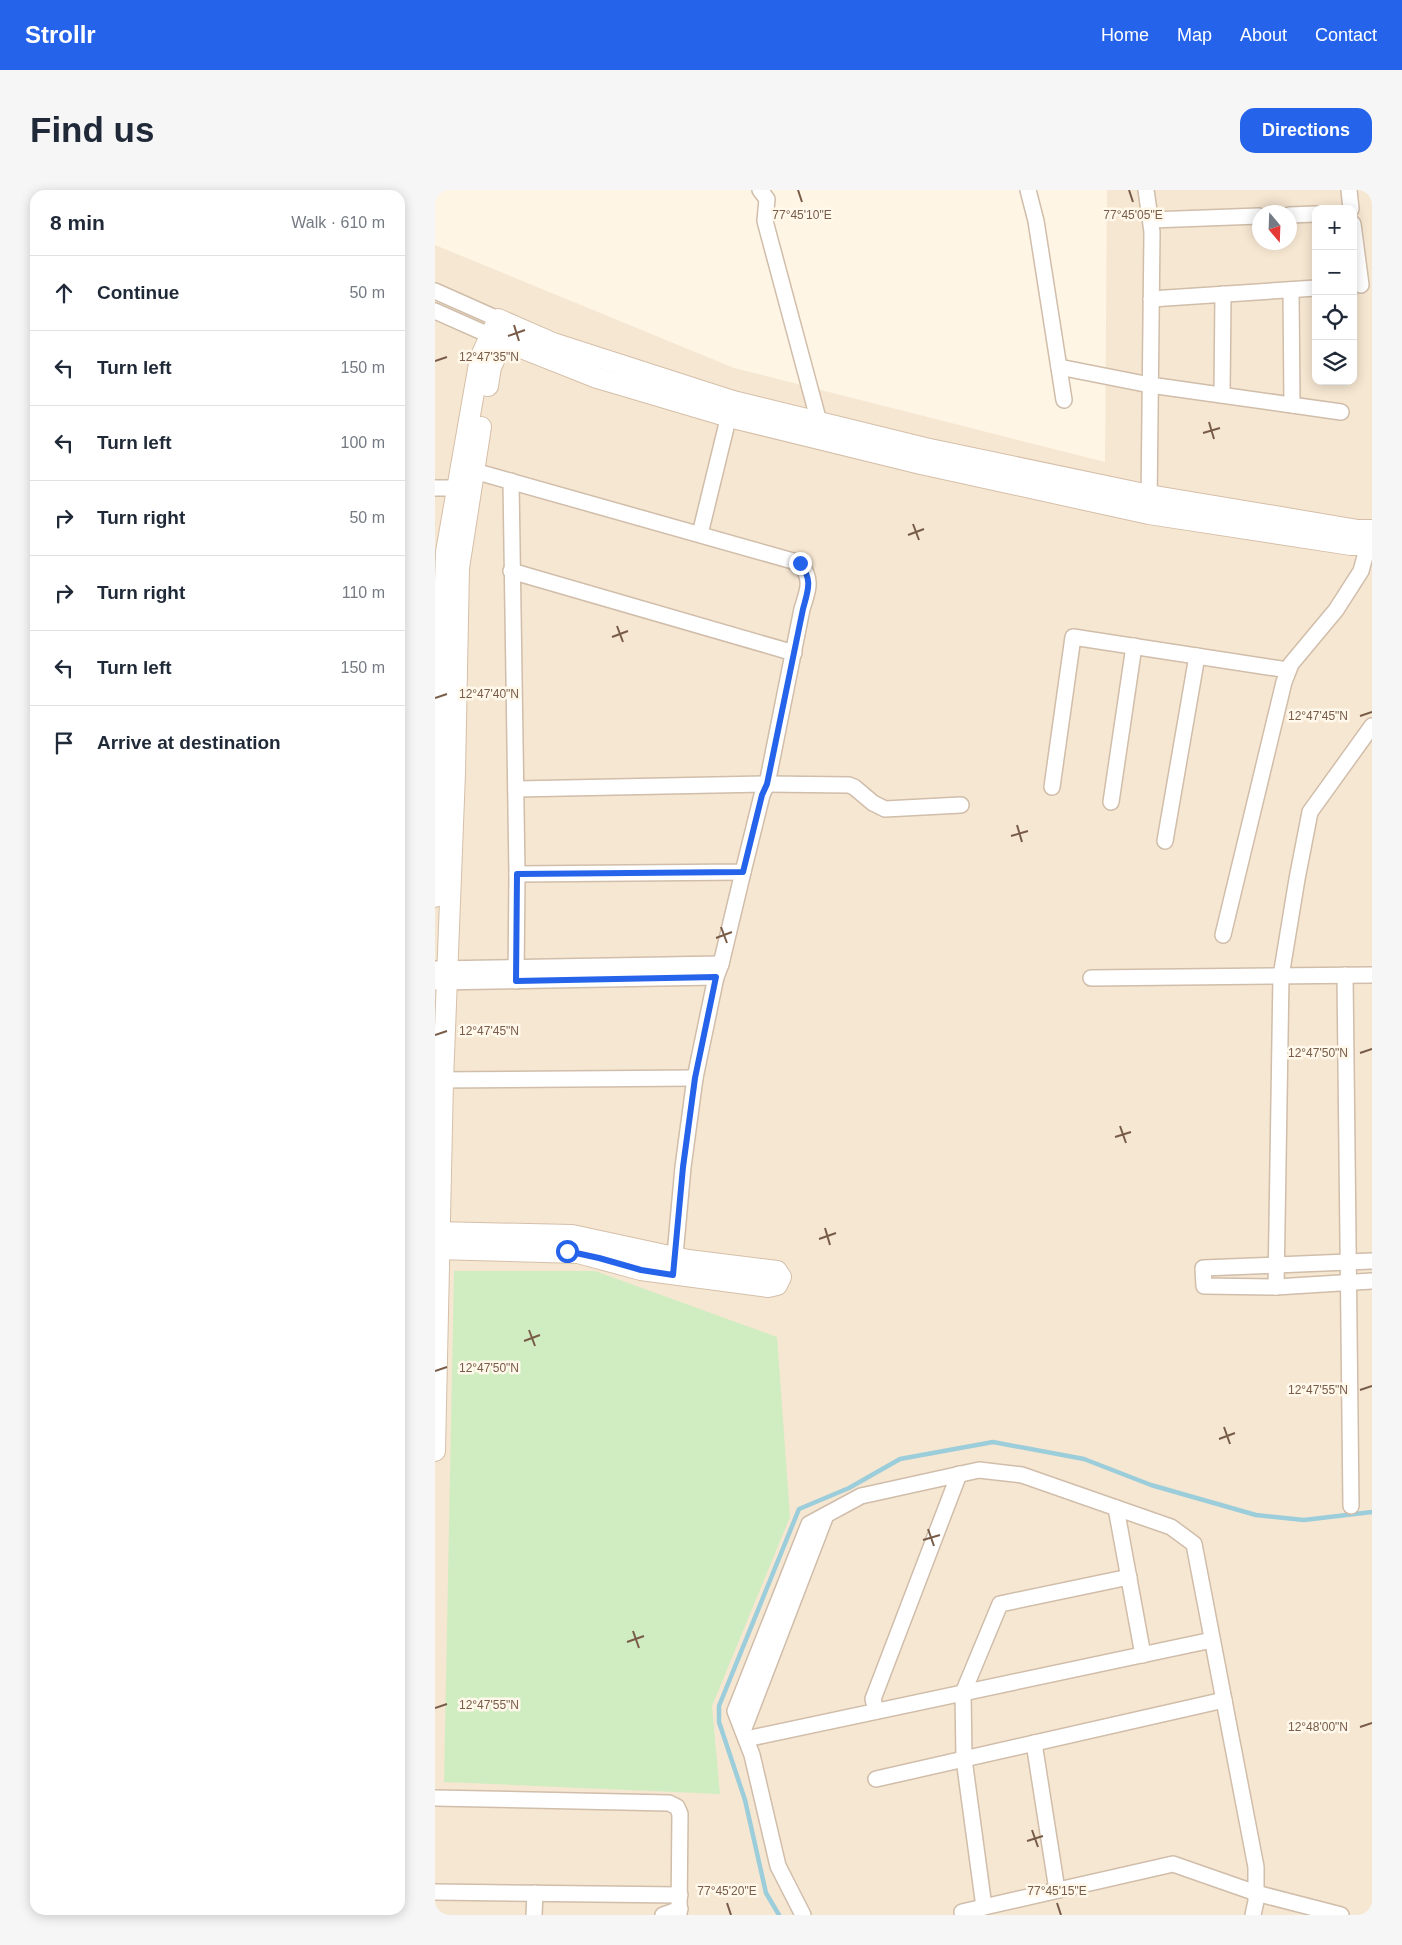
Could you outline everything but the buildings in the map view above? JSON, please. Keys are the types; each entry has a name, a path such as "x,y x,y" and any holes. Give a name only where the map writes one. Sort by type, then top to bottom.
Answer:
{"street":[{"path":"761,190 767,199 765,221 819,422"},
{"path":"1028,190 1036,221 1064,400"},
{"path":"1146,190 1151,220 1149,505"},
{"path":"1349,190 1351,205"},
{"path":"1297,215 1312,214"},
{"path":"1151,220 1252,216"},
{"path":"1357,250 1362,285"},
{"path":"1151,299 1312,288"},
{"path":"1291,290 1292,405"},
{"path":"435,291 500,330"},
{"path":"1222,395 1223,294"},
{"path":"435,311 553,343 731,409 923,456 1149,505 1351,545 1371,540"},
{"path":"435,1450 441,975 455,773 459,568 467,470 480,358 500,330"},
{"path":"1059,367 1150,385 1341,412"},
{"path":"731,409 819,422 923,456"},
{"path":"700,534 731,409"},
{"path":"437,1241 567,1251 641,1270 674,1266 683,1167 695,1078 743,872 762,795 767,784 809,586 807,572 800,563 467,470"},
{"path":"435,897 446,552 457,488 467,470"},
{"path":"511,481 517,874 516,974"},
{"path":"435,488 457,488"},
{"path":"1223,935 1288,670 1336,610 1361,571 1371,540"},
{"path":"511,571 794,653"},
{"path":"1052,787 1073,637 1288,670"},
{"path":"1111,802 1133,646"},
{"path":"1165,841 1197,656"},
{"path":"1277,1287 1281,976 1310,812 1372,726"},
{"path":"516,789 767,784 852,785 873,803 885,809 961,805"},
{"path":"517,874 743,872"},
{"path":"441,975 719,971"},
{"path":"1345,975 1351,1506"},
{"path":"1091,978 1372,975"},
{"path":"439,1080 695,1078"},
{"path":"1372,1261 1203,1268 1204,1286 1277,1287 1372,1281"},
{"path":"803,1915 778,1866 752,1755 745,1735 826,1515 861,1496 979,1470 1022,1475 1171,1527 1194,1544 1255,1867 1256,1893 1253,1915"},
{"path":"876,1711 873,1699 959,1474"},
{"path":"1116,1508 1143,1655"},
{"path":"984,1907 964,1759 963,1693 1001,1604 1129,1577"},
{"path":"745,1735 876,1711 1213,1640"},
{"path":"876,1779 1224,1700"},
{"path":"1034,1743 1057,1890"},
{"path":"435,1798 669,1803 677,1806 680,1814 679,1906"},
{"path":"962,1912 1173,1864 1256,1893 1341,1915"},
{"path":"435,1892 535,1893 679,1906"},
{"path":"534,1915 535,1893"},
{"path":"663,1915 679,1906"}],"shaded area":[{"path":"1107,190 1372,190 1372,1915 435,1915 435,245 734,368 1105,462"}],"green space":[{"path":"454,1271 595,1271 777,1337 790,1517 712,1706 720,1794 444,1782"}],"waterway":[{"path":"779,1915 766,1893 745,1800 719,1722 719,1706 799,1509 849,1488 900,1459 993,1442 1084,1459 1151,1485 1256,1515 1304,1520 1372,1512"}],"route":[{"path":"567,1251 641,1270 673,1275 683,1167 695,1078 716,977 516,981 517,874 743,872 762,795 767,784 809,586 807,572 800,563"}]}
